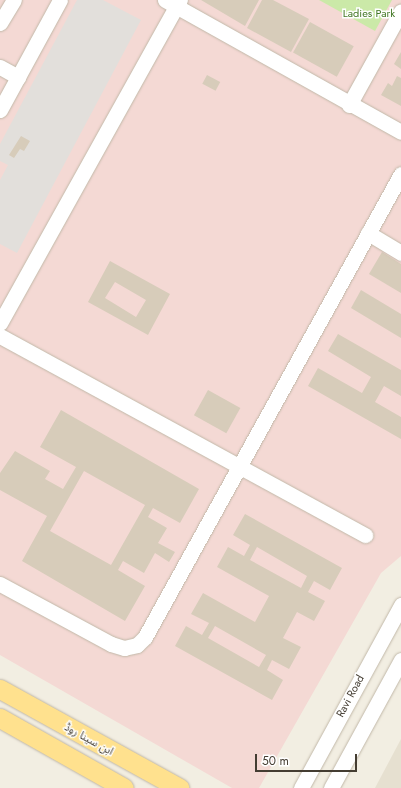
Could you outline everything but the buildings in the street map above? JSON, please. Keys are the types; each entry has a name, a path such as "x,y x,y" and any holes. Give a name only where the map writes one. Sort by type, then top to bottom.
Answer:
{"main road":[{"name":"ابن سینا روڈ","path":"0,689 179,788"},
{"path":"0,718 124,788"}],"street":[{"path":"0,110 60,0"},
{"path":"0,23 11,1"},
{"path":"0,323 174,2 348,105 401,132"},
{"path":"348,105 401,11"},
{"path":"0,67 18,77"},
{"path":"0,584 111,644 124,648 137,644 152,625 239,464 401,174"},
{"path":"368,233 401,253"},
{"path":"0,336 239,464 365,535"},
{"name":"Ravi Road","path":"301,788 401,605"},
{"path":"331,788 401,660"}],"shaded area":[{"path":"0,0 401,0 401,556 381,573 259,788 232,788 0,655"},
{"path":"77,0 103,0 141,20 17,253 0,244 0,180 8,165 0,161 0,144"},
{"path":"401,739 401,788 375,788"}],"green space":[{"name":"Ladies Park","path":"319,0 392,0 375,31"}]}
